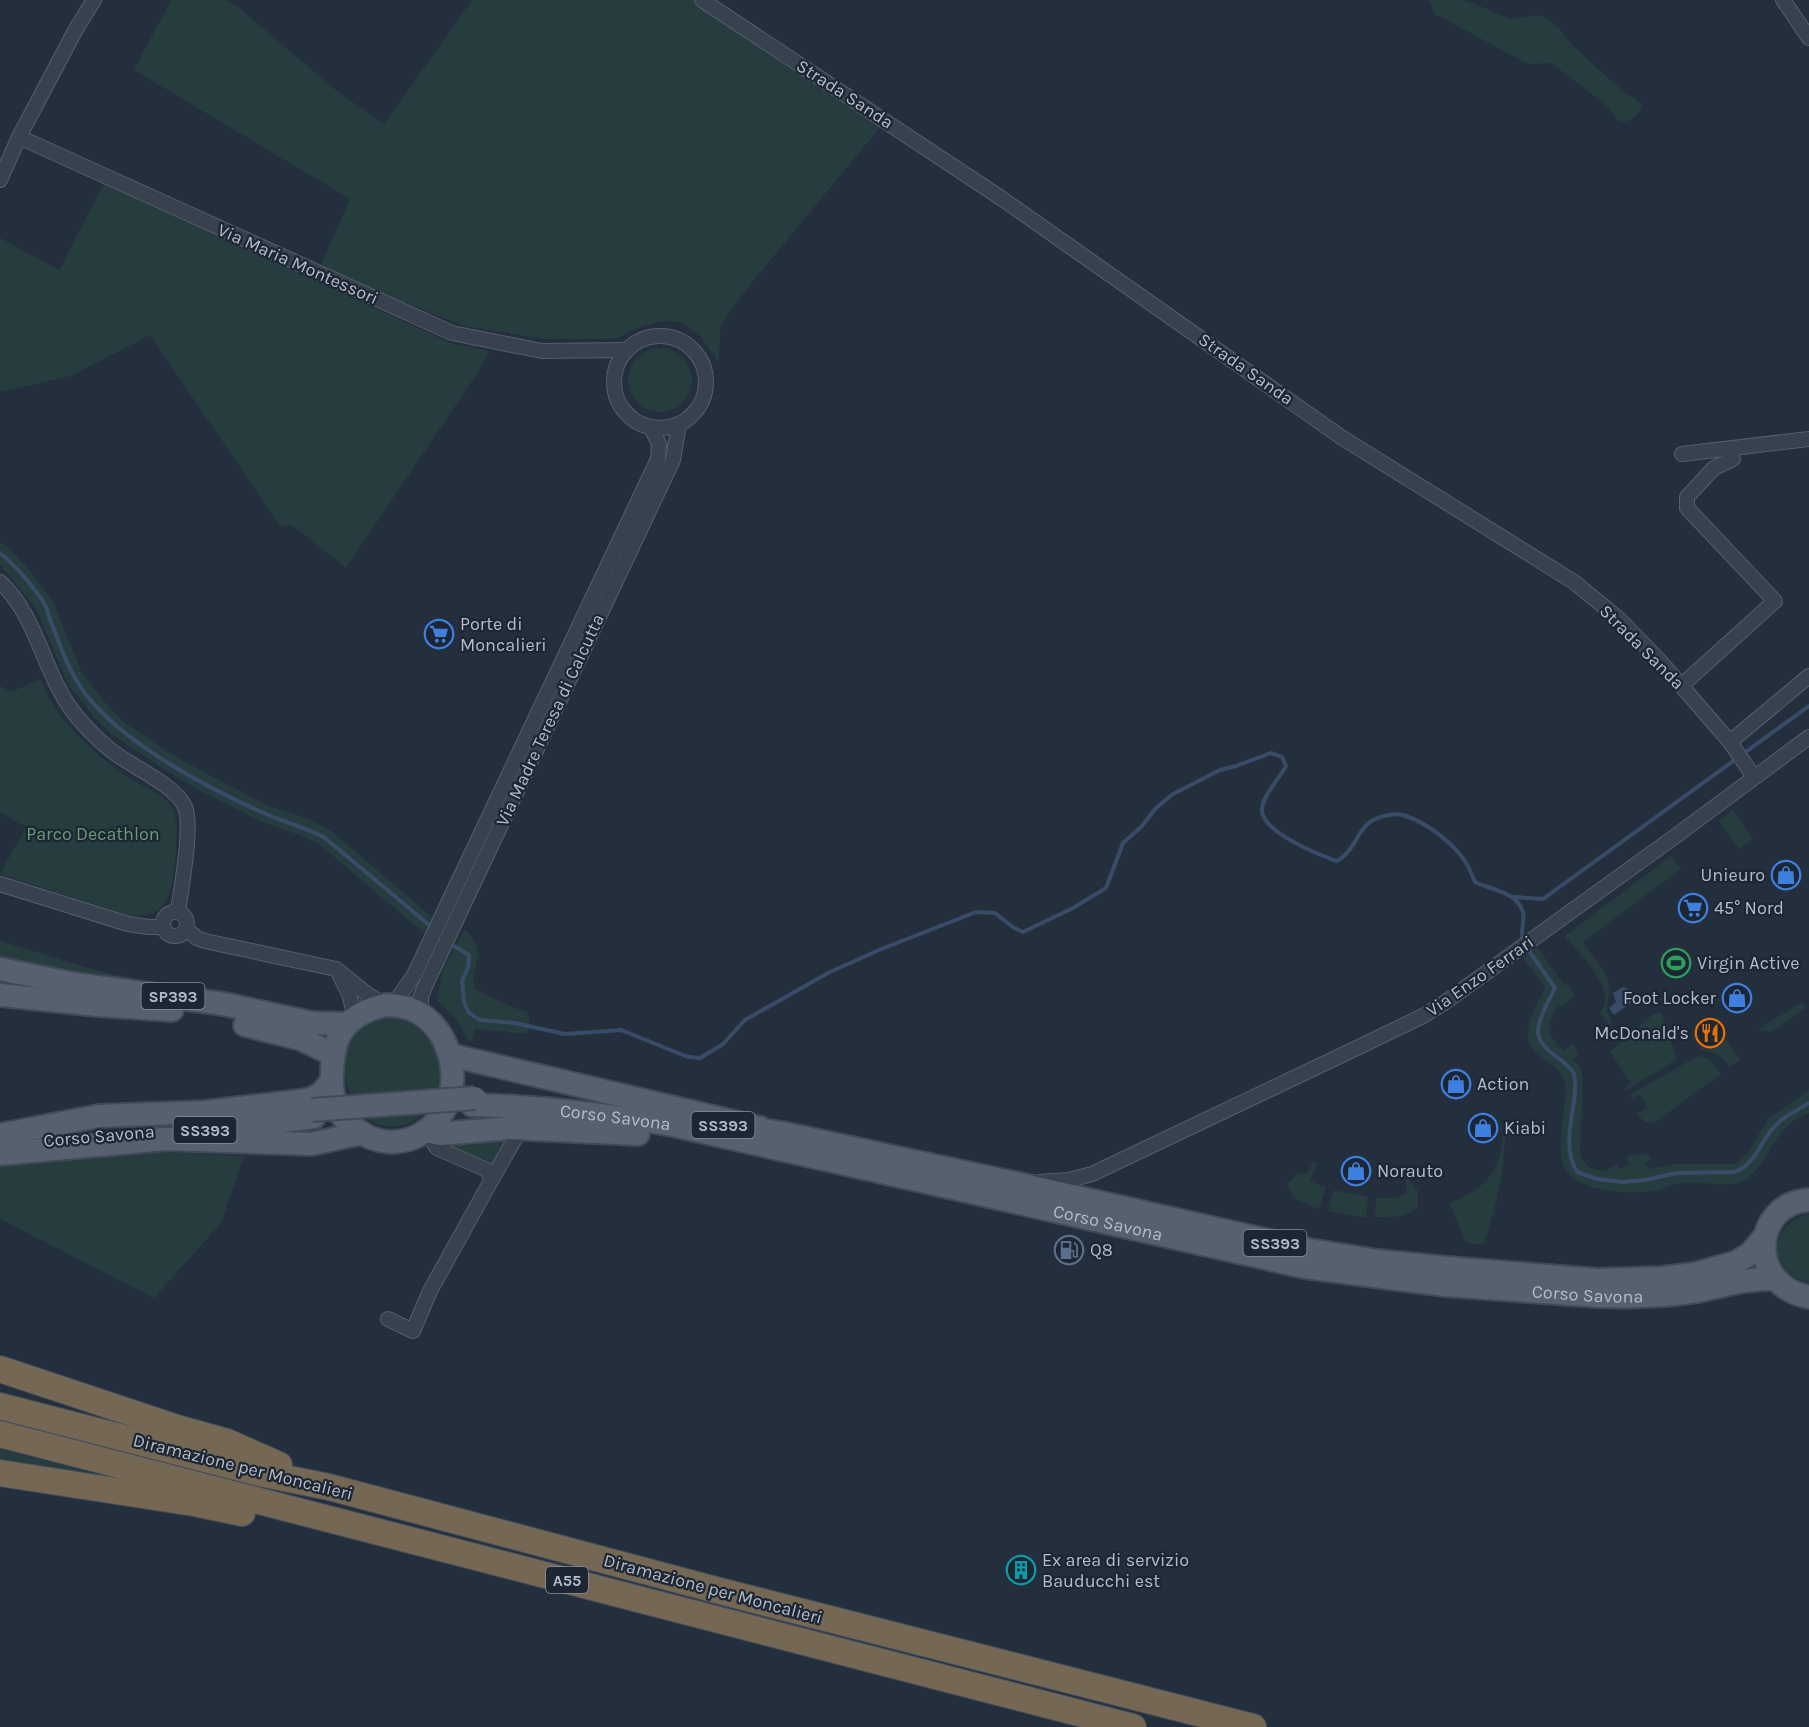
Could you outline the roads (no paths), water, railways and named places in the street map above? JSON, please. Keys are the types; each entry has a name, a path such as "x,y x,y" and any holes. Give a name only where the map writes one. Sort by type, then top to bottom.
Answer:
{"highway":[{"path":"0,1369 177,1428 227,1442 329,1487"},
{"name":"Diramazione per Moncalieri","path":"0,1406 259,1473 329,1487 720,1591 1252,1727"},
{"name":"Diramazione per Moncalieri","path":"0,1434 1133,1727"},
{"path":"0,1473 194,1503 260,1517 426,1543"}],"main road":[{"name":"SP393","path":"0,969 74,984 224,1004 312,1023 350,1021"},
{"name":"SP393","path":"0,995 190,1012 274,1031 301,1039 332,1054"},
{"path":"389,1005 409,1008 422,1016 442,1036 450,1055 452,1067 448,1102 439,1119 425,1131 406,1141 393,1143 373,1139 350,1125 340,1113 331,1081 332,1054 337,1038 350,1021 368,1009 389,1005"},
{"path":"450,1055 781,1141"},
{"path":"0,1135 99,1116 206,1112 308,1100 326,1090 331,1081"},
{"name":"Corso Savona","path":"0,1135 100,1125 207,1121 507,1097 547,1100 1019,1184 1309,1250 1378,1261 1598,1280 1662,1278 1695,1274 1737,1262 1751,1253 1779,1213 1791,1205 1809,1200"},
{"name":"Corso Savona","path":"0,1147 96,1132 214,1130 313,1113"},
{"path":"425,1131 440,1134 521,1128 781,1141"},
{"path":"0,1154 166,1139 311,1143 362,1133"},
{"name":"Corso Savona","path":"781,1141 1305,1267 1374,1277 1551,1293 1630,1297 1663,1296 1746,1279 1774,1280 1788,1291 1809,1297"},
{"path":"1765,1236 1764,1251 1767,1266 1774,1280"}],"street":[{"path":"0,180 3,163 75,29 94,0"},
{"name":"Strada Sanda","path":"702,0 1001,198 1341,437 1574,582 1619,619 1682,686 1732,745 1754,777"},
{"path":"1783,0 1809,38"},
{"name":"Via Maria Montessori","path":"19,137 452,333 542,351 625,350"},
{"path":"666,335 680,339 693,348 701,360 706,375 706,389 701,404 692,416 680,424 666,428 651,428 624,412 617,401 614,375 625,350 637,341 651,336 666,335"},
{"path":"589,351 603,361 614,375"},
{"name":"Via Madre Teresa di Calcutta","path":"422,1016 421,996 427,982 674,460 680,424"},
{"name":"Via Madre Teresa di Calcutta","path":"389,1005 405,992 419,964 658,459 659,444 651,428"},
{"path":"1682,454 1809,440"},
{"path":"1682,686 1775,601 1687,508 1687,497 1713,468 1733,459"},
{"path":"0,582 19,604 59,690 74,714 114,753 174,793 185,807 188,825 178,912"},
{"path":"1732,745 1809,676"},
{"name":"Via Enzo Ferrari","path":"1019,1184 1082,1177 1423,1016 1534,939 1809,737"},
{"path":"0,884 128,924 164,927"},
{"path":"178,912 186,918 186,929 174,935 169,934 164,927 165,918 169,914 178,912"},
{"path":"186,929 205,942 336,969 367,994 389,1005"},
{"path":"336,969 349,994 350,1021"},
{"path":"388,1319 413,1331 430,1291 521,1128"},
{"path":"425,1131 437,1148 487,1170 492,1179"}],"water":[{"path":"1623,987 1628,989 1636,999 1614,1015 1609,1008 1616,1002 1613,993"}],"waterway":[{"path":"0,553 24,577 45,605 63,654 81,688 123,732 170,764 219,792 325,838 428,924"},
{"path":"1513,897 1543,899 1809,706"},
{"path":"454,946 469,955 468,968 462,981 464,1002 469,1013 480,1020 515,1023 564,1034 621,1030 688,1057 700,1058 722,1045 745,1020 828,973 879,950 976,912 995,913 1023,932 1073,908 1106,888 1123,843 1142,826 1156,808 1173,794 1220,770 1271,753 1282,757 1286,766 1269,792 1262,808 1264,817 1280,833 1305,848 1337,861 1348,852 1370,822 1387,815 1397,814 1414,819 1454,847 1466,863 1475,882 1503,892 1520,905 1523,912 1523,941"},
{"path":"1527,948 1555,988 1542,1014 1538,1031 1539,1038 1547,1049 1569,1067 1575,1077 1569,1143 1577,1172 1597,1179 1623,1182 1677,1173 1734,1172 1747,1165 1778,1123 1809,1103"}],"place":[{"name":"Porte di Moncalieri","path":"439,634"},
{"name":"Unieuro","path":"1786,875"},
{"name":"45° Nord","path":"1693,908"},
{"name":"Virgin Active","path":"1676,963"},
{"name":"Foot Locker","path":"1737,998"},
{"name":"McDonald's","path":"1710,1033"},
{"name":"Action","path":"1456,1084"},
{"name":"Kiabi","path":"1483,1128"},
{"name":"Norauto","path":"1356,1171"},
{"name":"Q8","path":"1069,1250"},
{"name":"Ex area di servizio Bauducchi est","path":"1021,1570"}],"park label":[{"name":"Parco Decathlon","path":"93,834"}]}
